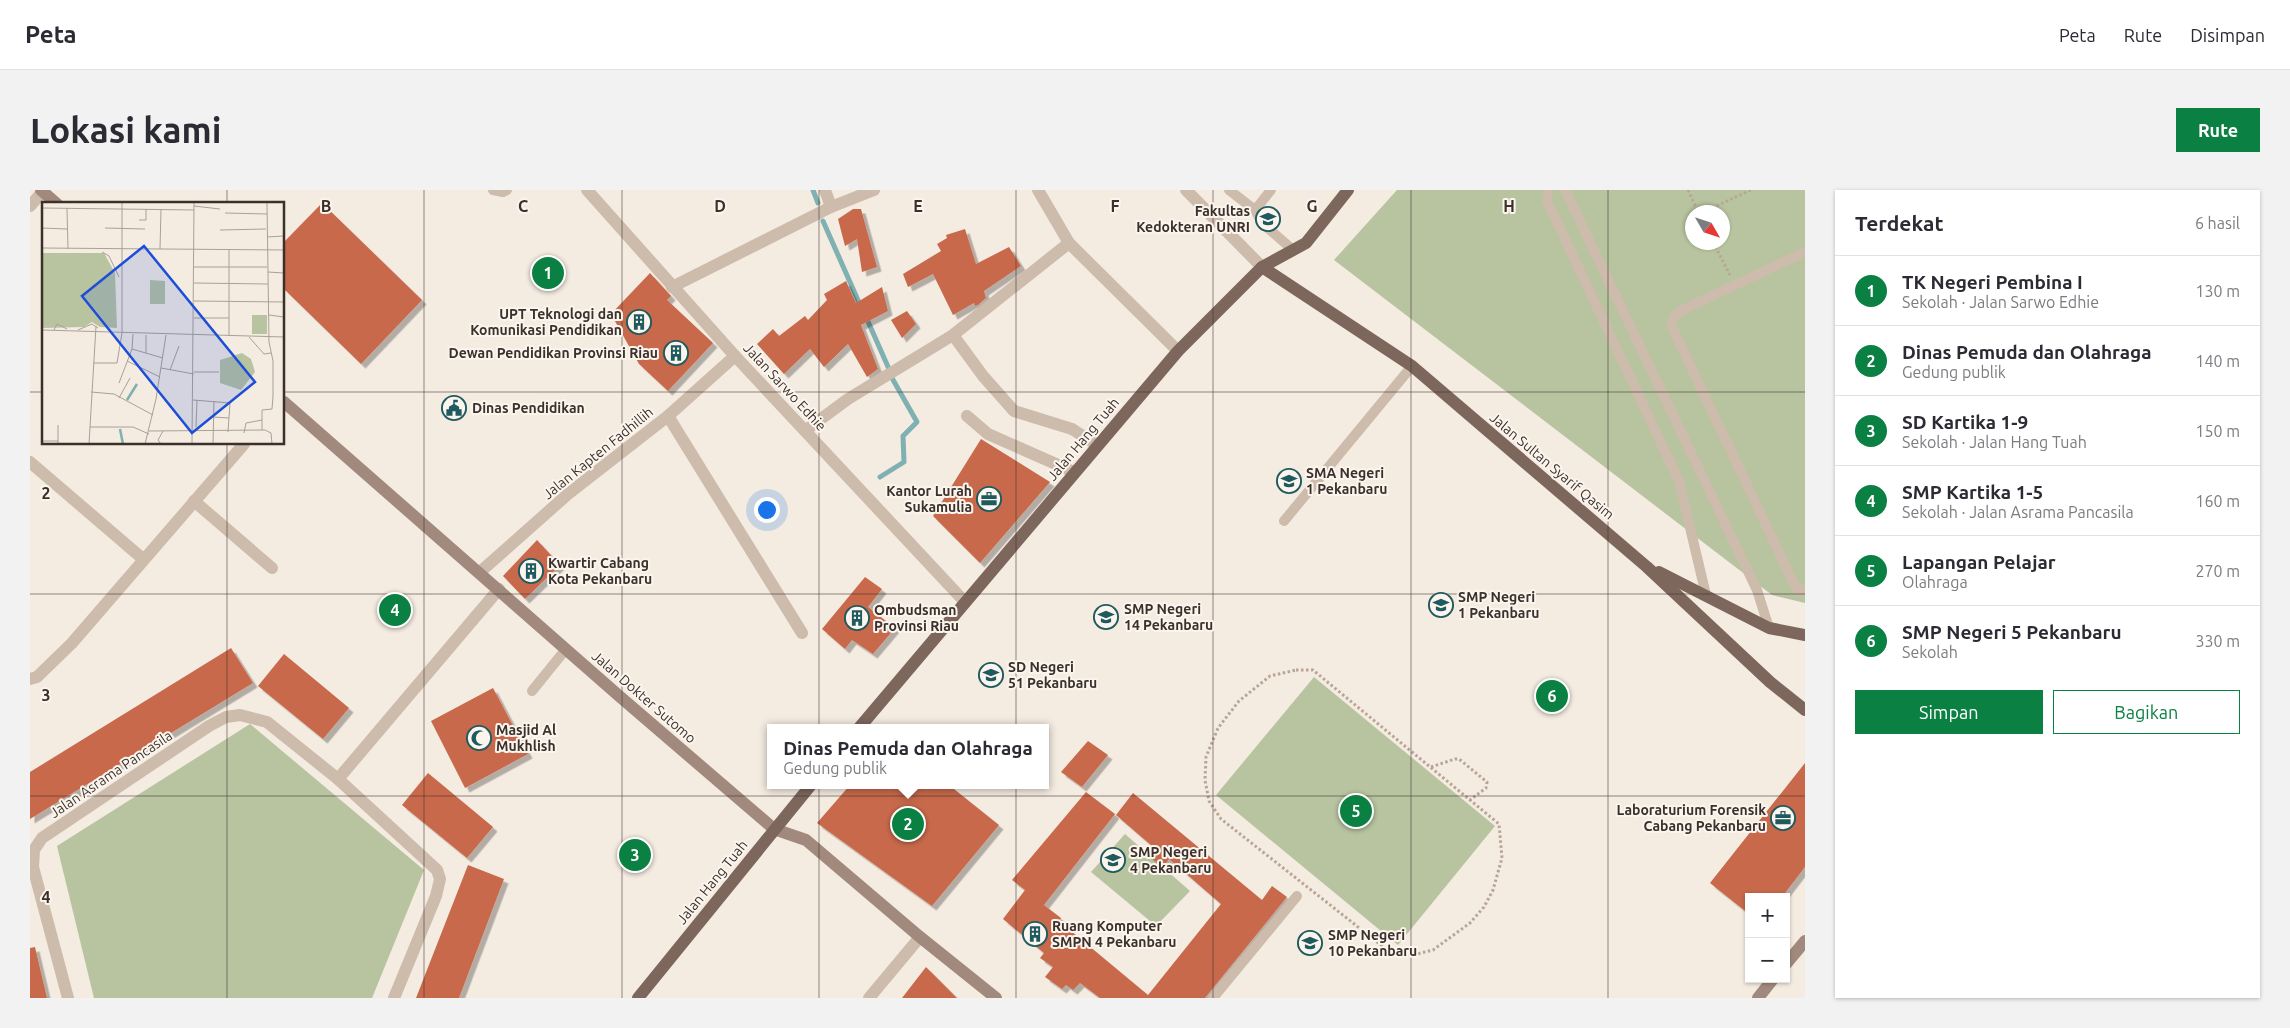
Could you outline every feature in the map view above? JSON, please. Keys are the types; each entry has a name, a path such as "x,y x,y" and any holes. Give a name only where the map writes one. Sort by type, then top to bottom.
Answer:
{"main road":[{"path":"42,190 55,202"},
{"name":"Jalan Hang Tuah","path":"862,724 1178,351 1262,267 1306,243 1348,190"},
{"name":"Jalan Sultan Syarif Qasim","path":"1262,267 1412,366 1647,567 1770,682 1805,710"},
{"name":"Jalan Dokter Sutomo","path":"285,403 774,829 806,840 920,937 996,998"},
{"path":"1647,567 1769,628 1805,635"},
{"name":"Jalan Hang Tuah","path":"638,998 808,789"},
{"path":"1790,959 1805,941"},
{"path":"1758,998 1770,983"}],"street":[{"path":"30,206 42,190"},
{"name":"Jalan Sarwo Edhie","path":"587,190 735,356 806,430 964,602"},
{"path":"825,190 831,208"},
{"path":"672,286 831,208 874,190"},
{"path":"1038,190 1069,244 1178,351"},
{"path":"1186,190 1262,267"},
{"path":"806,430 848,399 953,335 1069,244"},
{"path":"953,335 983,376 1014,411 1072,429 1097,445"},
{"name":"Jalan Kapten Fadhillih","path":"480,572 568,494 668,416 735,356"},
{"path":"668,416 802,633"},
{"path":"967,416 988,434 1074,472"},
{"path":"30,678 38,677 72,644 143,559 243,445"},
{"path":"30,462 143,559"},
{"path":"194,501 272,568"},
{"path":"338,779 499,589"},
{"name":"Jalan Asrama Pancasila","path":"68,998 33,867 34,850 42,838 209,726 226,717 240,715 267,722 338,779 437,870 440,879 436,896 394,998"},
{"path":"869,998 920,937"}],"lane":[{"path":"493,190 503,192 507,190"},
{"path":"1229,190 1256,210 1262,223 1294,250"},
{"path":"1256,210 1272,190"},
{"path":"1548,190 1548,201 1680,480 1706,595"},
{"path":"1565,190 1757,590 1769,628"},
{"path":"1805,252 1680,311 1673,318 1672,327 1796,588 1799,591 1805,590"},
{"path":"1284,522 1412,366"},
{"path":"532,691 566,649"},
{"path":"1213,998 1297,896"}],"path":[{"path":"1688,190 1695,205"},
{"path":"1718,205 1751,190"},
{"path":"1717,250 1735,285"},
{"path":"1296,670 1313,670 1470,800 1499,824 1502,858 1493,890 1484,907 1470,923 1433,950 1413,955 1386,949 1221,819 1208,801 1205,780 1206,758 1218,728 1239,702 1270,676 1296,670"},
{"path":"1431,767 1459,759 1483,778 1486,782 1486,788 1470,800"}],"green space":[{"path":"1397,190 1805,190 1805,603 1772,595 1334,260"},
{"path":"1314,677 1495,826 1398,945 1216,795"},
{"path":"250,724 424,870 372,998 94,998 57,846"},
{"path":"1125,834 1190,891 1156,926 1091,872"}],"building":[{"path":"322,203 422,300 361,364 285,290 285,241"},
{"path":"853,209 861,209 877,267 862,272 857,239 845,246 838,219"},
{"path":"965,229 976,264 1009,247 1021,266 984,291 986,298 978,305 975,306 974,303 953,315 933,274 908,287 903,274 941,251 937,244 947,238 946,235"},
{"path":"650,273 671,296 667,300 713,343 668,391 639,364 611,314"},
{"path":"846,281 856,303 882,287 888,311 861,325 878,369 867,377 848,344 824,367 810,349 784,374 757,344 773,329 779,336 805,316 808,320 827,300 824,294"},
{"path":"907,311 916,324 902,338 891,320"},
{"name":"Kantor Lurah Sukamulia","path":"981,439 1050,482 980,563 933,516"},
{"name":"Kwartir Cabang Kota Pekanbaru","path":"537,540 560,565 525,599 503,576"},
{"name":"Ombudsman Provinsi Riau","path":"865,577 882,589 868,607 895,628 873,654 852,640 845,649 822,629"},
{"path":"231,648 253,683 30,819 30,772"},
{"path":"284,654 349,708 323,739 258,686"},
{"name":"Masjid Al Mukhlish","path":"493,688 528,754 465,788 431,721"},
{"path":"1088,741 1108,755 1082,787 1061,772"},
{"name":"Laboraturium Forensik Cabang Pekanbaru","path":"1805,763 1805,867 1785,893 1745,893 1745,911 1710,883"},
{"path":"428,773 493,827 467,858 402,805"},
{"path":"847,789 954,789 999,825 932,906 817,823"},
{"path":"1086,792 1115,814 1044,905 1061,918 1059,921 1148,995 1221,904 1169,859 1163,868 1147,854 1152,846 1116,815 1133,793 1262,900 1272,886 1287,897 1205,998 1100,998 1080,983 1073,990 1066,985 1062,989 1045,977 1053,967 1040,958 1044,953 1003,919 1025,890 1012,880"},
{"path":"468,865 504,879 459,998 416,998"},
{"path":"35,947 47,998 30,998 30,948"},
{"path":"926,967 957,998 902,998"}],"waterway":[{"path":"813,190 818,203"},
{"path":"823,221 861,307"},
{"path":"866,317 889,369"},
{"path":"880,477 904,462 903,436 917,422 892,378"}],"place":[{"name":"Fakultas Kedokteran UNRI","path":"1268,219"},
{"name":"TK Negeri Pembina I","path":"548,273"},
{"name":"UPT Teknologi dan Komunikasi Pendidikan","path":"639,322"},
{"name":"Dewan Pendidikan Provinsi Riau","path":"676,353"},
{"name":"Dinas Pendidikan","path":"454,408"},
{"name":"SMA Negeri 1 Pekanbaru","path":"1289,481"},
{"name":"Kantor Lurah Sukamulia","path":"989,499"},
{"name":"Kwartir Cabang Kota Pekanbaru","path":"531,571"},
{"name":"SMP Negeri 1 Pekanbaru","path":"1441,605"},
{"name":"SMP Kartika 1-5","path":"395,610"},
{"name":"SMP Negeri 14 Pekanbaru","path":"1106,617"},
{"name":"Ombudsman Provinsi Riau","path":"857,618"},
{"name":"SD Negeri 51 Pekanbaru","path":"991,675"},
{"name":"SMP Negeri 5 Pekanbaru","path":"1552,696"},
{"name":"Masjid Al Mukhlish","path":"479,738"},
{"name":"Lapangan Pelajar","path":"1356,811"},
{"name":"Laboraturium Forensik Cabang Pekanbaru","path":"1783,818"},
{"name":"Dinas Pemuda dan Olahraga","path":"908,824"},
{"name":"SD Kartika 1-9","path":"635,855"},
{"name":"SMP Negeri 4 Pekanbaru","path":"1113,860"},
{"name":"Ruang Komputer SMPN 4 Pekanbaru","path":"1035,934"},
{"name":"SMP Negeri 10 Pekanbaru","path":"1310,943"}]}
